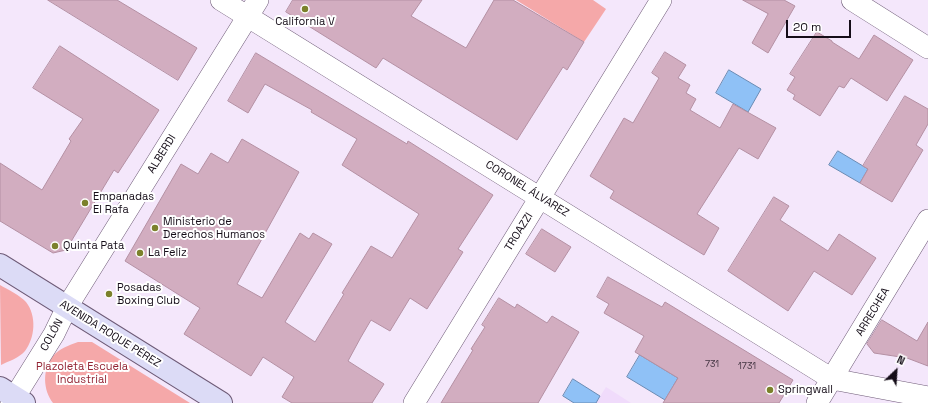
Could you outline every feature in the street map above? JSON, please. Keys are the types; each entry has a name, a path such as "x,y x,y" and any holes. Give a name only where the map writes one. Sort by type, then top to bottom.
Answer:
{"main road":[{"name":"AVENIDA ROQUE PÉREZ","path":"0,266 221,403"}],"street":[{"name":"CORONEL ÁLVAREZ","path":"221,0 252,8 540,198 832,379"},
{"name":"TROAZZI","path":"414,403 661,0"},
{"path":"852,0 928,48"},
{"name":"ALBERDI","path":"67,307 252,8"},
{"name":"ARRECHEA","path":"817,403 928,220"},
{"name":"COLÓN","path":"12,398 54,334 67,307"},
{"path":"832,379 928,397"}],"shaded area":[{"path":"606,387 631,403 596,403"}],"green space":[{"path":"516,0 593,0 606,9 584,42"},
{"path":"0,285 26,302 30,308 33,320 33,333 25,351 1,365"},
{"name":"Plazoleta Escuela Industrial","path":"78,342 92,342 190,403 53,403 47,392 45,380 49,362 58,351"}],"water":[{"path":"729,70 761,89 748,112 716,93"},
{"path":"838,151 868,169 860,183 829,165"},
{"path":"640,355 678,378 665,400 627,377"},
{"path":"573,379 600,396 596,403 574,403 563,396"}],"building":[{"path":"48,0 117,0 197,48 178,80"},
{"path":"293,0 422,0 411,16 466,48 494,0 513,0 584,42 567,70 563,67 517,140 383,58 376,68 286,12"},
{"path":"743,0 784,0 795,6 768,53 752,43 768,14"},
{"path":"817,32 859,59 874,35 913,60 887,101 851,78 844,88 839,86 820,116 793,99 795,95 787,90 795,77 790,74"},
{"path":"60,46 159,110 118,173 114,170 66,250 53,253 0,221 0,163 42,190 71,141 69,139 83,119 33,88"},
{"path":"665,52 686,65 678,78 690,85 686,93 696,99 690,110 720,128 733,104 776,128 758,159 739,148 697,214 719,228 704,255 610,198 614,191 590,176 624,118 633,123 659,78 652,73"},
{"path":"256,53 407,144 408,141 493,195 458,249 463,252 427,309 410,298 390,331 371,320 361,337 348,361 384,384 372,403 292,403 282,397 294,377 263,357 251,376 184,334 200,308 125,261 181,164 198,174 211,153 228,163 242,139 299,172 237,284 262,298 300,233 309,239 313,233 332,244 285,322 315,342 344,294 342,293 371,246 392,258 419,214 342,165 357,139 311,112 312,110 265,84 248,113 228,101"},
{"path":"905,96 928,109 928,124 916,145 923,150 892,202 860,183 868,169 863,166"},
{"path":"774,197 789,206 780,220 828,251 839,234 876,258 852,295 814,271 788,311 728,271"},
{"path":"542,229 571,247 555,272 526,254"},
{"path":"608,277 662,307 665,302 793,380 779,403 663,403 678,378 635,352 644,336 604,313 609,304 597,297"},
{"path":"499,298 515,308 517,304 547,323 552,316 579,332 538,403 441,403 473,350 471,349 485,327 482,325"},
{"path":"882,320 917,341 928,322 928,366 907,358 874,353 867,344"}],"place":[{"name":"California V","path":"305,9"},
{"name":"Empanadas El Rafa","path":"85,203"},
{"name":"Ministerio de Derechos Humanos","path":"155,228"},
{"name":"Quinta Pata","path":"55,246"},
{"name":"La Feliz","path":"140,253"},
{"name":"Posadas Boxing Club","path":"109,294"},
{"name":"Springwall","path":"770,390"}]}
